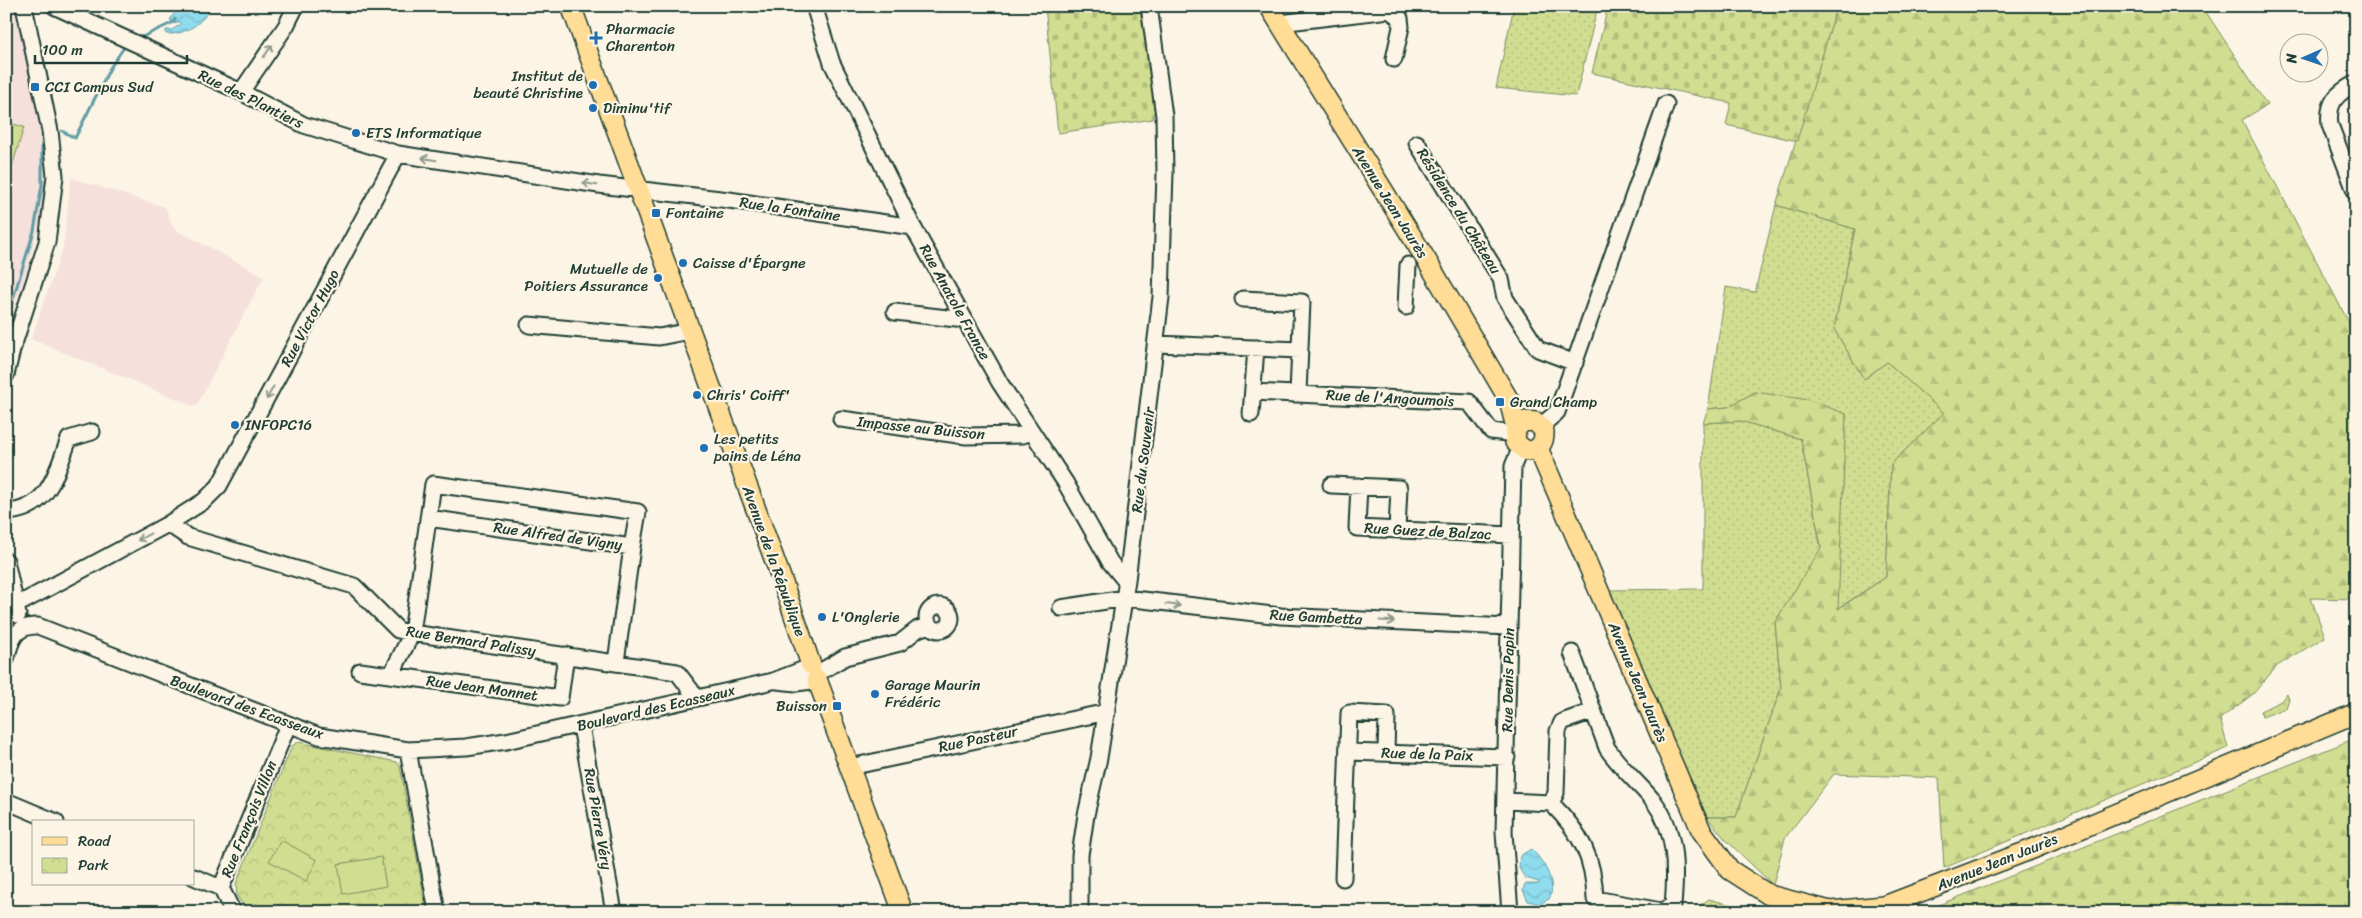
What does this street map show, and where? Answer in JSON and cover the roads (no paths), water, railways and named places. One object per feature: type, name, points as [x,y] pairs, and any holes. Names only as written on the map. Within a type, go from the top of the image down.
[{"type":"main road","name":"Avenue de la République","points":[[570,6],[690,331],[813,673],[850,766],[903,912]]},
{"type":"main road","name":"Avenue Jean Jaurès","points":[[1269,6],[1427,261],[1509,400],[1526,434],[1701,830],[1730,870],[1770,895],[1830,911],[1884,906],[2030,850],[2356,713]]},
{"type":"street","points":[[6,375],[12,350],[47,242],[55,176],[50,131],[24,6]]},
{"type":"street","name":"Rue des Plantiers","points":[[54,6],[241,92],[304,125],[398,154]]},
{"type":"street","points":[[241,92],[286,26],[296,6]]},
{"type":"street","name":"Rue Anatole France","points":[[814,6],[832,63],[913,227],[964,320],[1030,432],[1064,482],[1110,562],[1122,578],[1128,580]]},
{"type":"street","name":"Rue du Souvenir","points":[[1080,912],[1080,855],[1086,815],[1099,758],[1128,580],[1157,344],[1161,288],[1164,125],[1148,6]]},
{"type":"street","points":[[1280,23],[1389,10],[1400,18],[1401,27],[1394,59]]},
{"type":"street","points":[[2356,83],[2338,92],[2332,101],[2329,115],[2330,125],[2356,193]]},
{"type":"street","points":[[1526,434],[1557,412],[1666,104]]},
{"type":"street","name":"Résidence du Château","points":[[1417,142],[1501,278],[1505,298],[1538,349],[1575,363]]},
{"type":"street","points":[[398,154],[638,189]]},
{"type":"street","name":"Rue Victor Hugo","points":[[15,606],[168,524],[211,496],[223,480],[398,154]]},
{"type":"street","name":"Rue la Fontaine","points":[[638,189],[913,227]]},
{"type":"street","points":[[1406,306],[1408,265]]},
{"type":"street","points":[[1243,299],[1302,302],[1298,393]]},
{"type":"street","points":[[895,312],[964,320]]},
{"type":"street","points":[[529,325],[659,337],[690,331]]},
{"type":"street","points":[[1157,344],[1299,350]]},
{"type":"street","points":[[1251,414],[1256,348]]},
{"type":"street","name":"Rue de l'Angoumois","points":[[1253,392],[1469,402],[1491,431],[1526,434]]},
{"type":"street","name":"Impasse au Buisson","points":[[841,420],[966,436],[1023,435],[1030,432]]},
{"type":"street","points":[[6,512],[16,512],[40,500],[51,486],[69,439],[92,432]]},
{"type":"street","name":"Rue Denis Papin","points":[[1510,912],[1505,865],[1505,801],[1513,466],[1526,434]]},
{"type":"street","points":[[391,675],[412,634],[433,484],[638,512],[632,547]]},
{"type":"street","points":[[1331,484],[1399,488],[1397,530]]},
{"type":"street","name":"Rue Guez de Balzac","points":[[1359,486],[1357,528],[1511,535]]},
{"type":"street","name":"Rue Alfred de Vigny","points":[[428,518],[632,547],[616,662]]},
{"type":"street","name":"Rue Bernard Palissy","points":[[168,524],[188,538],[354,586],[398,630],[412,634],[677,672],[697,698]]},
{"type":"street","points":[[6,561],[15,606],[22,628],[12,640],[6,658]]},
{"type":"street","name":"Rue Gambetta","points":[[1061,608],[1125,598],[1281,616],[1508,627]]},
{"type":"street","name":"Boulevard des Ecasseaux","points":[[22,628],[38,626],[320,736],[408,750],[474,746],[581,726],[813,673],[845,657],[900,643],[918,629],[929,625]]},
{"type":"street","points":[[1505,801],[1552,803],[1572,824],[1586,848],[1594,880],[1595,899],[1661,911],[1673,906],[1675,863],[1673,844],[1655,804],[1616,762],[1607,748],[1572,653]]},
{"type":"street","name":"Rue Jean Monnet","points":[[360,671],[560,698],[566,655]]},
{"type":"street","points":[[1552,803],[1556,793],[1558,731],[1562,722],[1593,711]]},
{"type":"street","name":"Rue Pasteur","points":[[850,766],[1107,712]]},
{"type":"street","points":[[1343,878],[1350,713],[1387,714],[1386,752]]},
{"type":"street","name":"Rue François Villon","points":[[233,912],[221,888],[288,725]]},
{"type":"street","name":"Rue Pierre Véry","points":[[581,726],[614,912]]},
{"type":"street","points":[[408,750],[437,912]]},
{"type":"street","name":"Rue de la Paix","points":[[1348,752],[1507,756]]},
{"type":"street","points":[[6,801],[51,820]]},
{"type":"street","points":[[195,877],[221,888]]},
{"type":"water","points":[[179,6],[210,6],[210,8],[198,24],[180,33],[166,34],[166,30],[172,30],[181,24],[178,21],[176,24],[170,20]]},
{"type":"water","points":[[1531,849],[1548,872],[1552,886],[1549,899],[1539,904],[1528,901],[1523,890],[1525,884],[1539,884],[1539,882],[1525,878],[1519,868],[1520,856]]},
{"type":"waterway","points":[[142,37],[174,22],[175,19]]},
{"type":"waterway","points":[[62,131],[75,138],[110,68],[125,46]]},
{"type":"waterway","points":[[6,321],[34,231],[42,185],[42,142]]},
{"type":"place","name":"Pharmacie Charenton","points":[[596,38]]},
{"type":"place","name":"Institut de beauté Christine","points":[[593,85]]},
{"type":"place","name":"CCI Campus Sud","points":[[35,87]]},
{"type":"place","name":"Diminu'tif","points":[[593,108]]},
{"type":"place","name":"ETS Informatique","points":[[356,133]]},
{"type":"place","name":"Fontaine","points":[[656,213]]},
{"type":"place","name":"Caisse d'Épargne","points":[[683,263]]},
{"type":"place","name":"Mutuelle de Poitiers Assurance","points":[[658,278]]},
{"type":"place","name":"Chris' Coiff'","points":[[697,395]]},
{"type":"place","name":"Grand Champ","points":[[1500,402]]},
{"type":"place","name":"INFOPC16","points":[[235,425]]},
{"type":"place","name":"Les petits pains de Léna","points":[[704,448]]},
{"type":"place","name":"L'Onglerie","points":[[822,617]]},
{"type":"place","name":"Garage Maurin Frédéric","points":[[875,694]]},
{"type":"place","name":"Buisson","points":[[837,706]]}]
